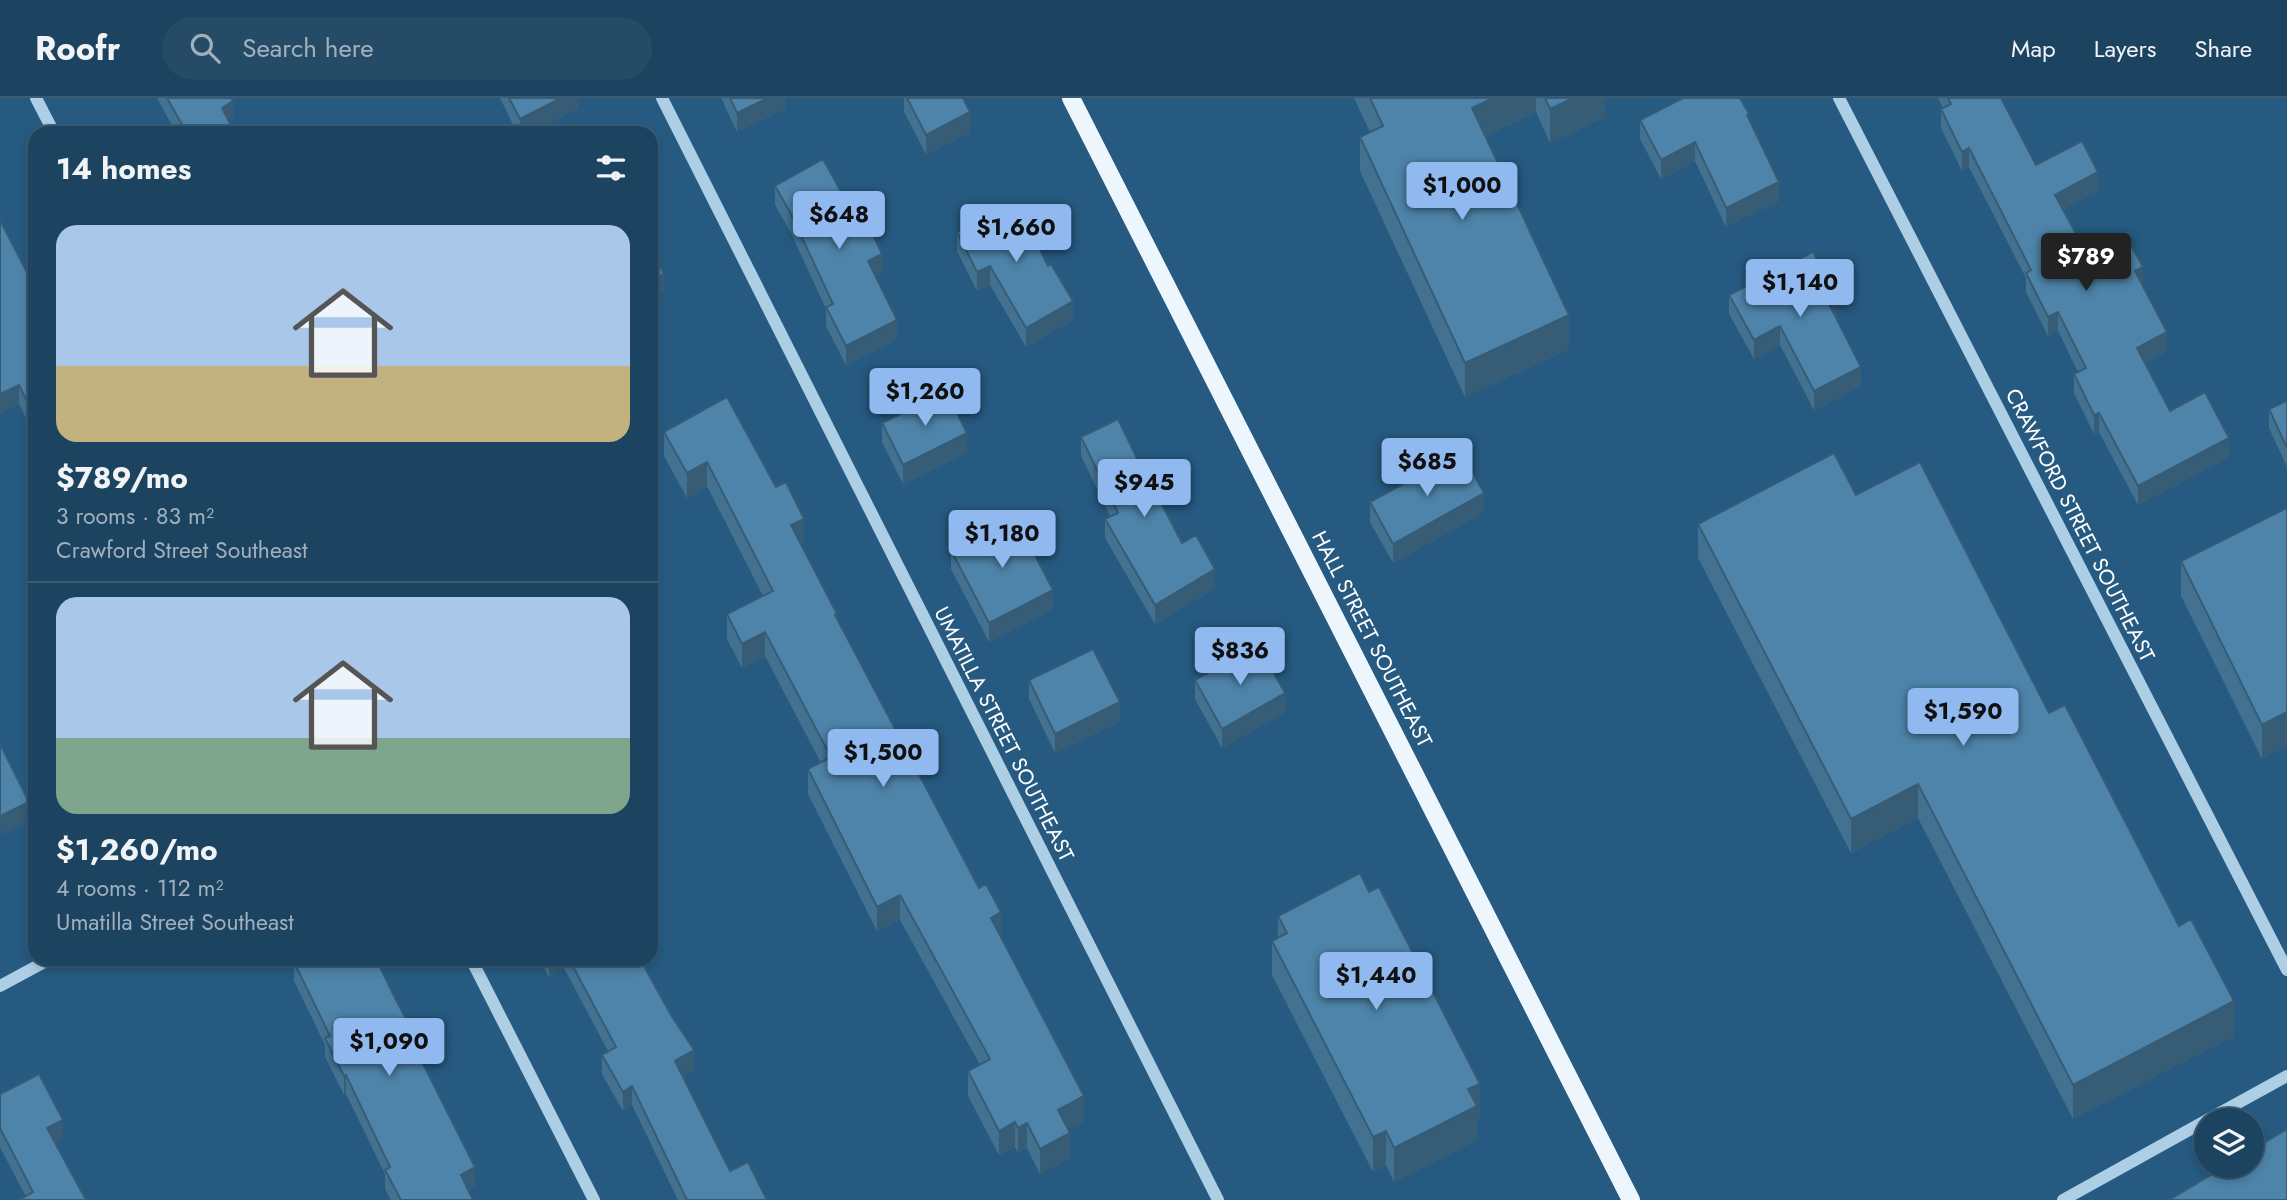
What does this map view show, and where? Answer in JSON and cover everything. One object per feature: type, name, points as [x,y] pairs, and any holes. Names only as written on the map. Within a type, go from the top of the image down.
[{"type":"main road","name":"HALL STREET SOUTHEAST","points":[[1071,98],[1631,1200]]},
{"type":"street","points":[[36,98],[50,126]]},
{"type":"street","name":"UMATILLA STREET SOUTHEAST","points":[[662,98],[1218,1200]]},
{"type":"street","name":"CRAWFORD STREET SOUTHEAST","points":[[1839,98],[2287,970]]},
{"type":"street","points":[[0,986],[37,966]]},
{"type":"street","points":[[475,966],[594,1200]]},
{"type":"street","points":[[2229,1108],[2287,1076]]},
{"type":"street","points":[[2063,1200],[2194,1127]]},
{"type":"building","points":[[167,98],[231,98],[233,101],[222,108],[231,126],[183,126]]},
{"type":"building","points":[[509,98],[561,98],[520,119]]},
{"type":"building","points":[[730,98],[768,98],[737,113]]},
{"type":"building","points":[[907,98],[963,98],[970,112],[926,135]]},
{"type":"building","points":[[1370,98],[1493,98],[1472,108],[1569,315],[1465,363],[1360,137],[1383,126]]},
{"type":"building","points":[[1545,98],[1573,98],[1550,109]]},
{"type":"building","points":[[1683,98],[1740,98],[1779,182],[1726,208],[1695,142],[1661,160],[1640,120]]},
{"type":"building","points":[[1948,98],[2001,98],[2036,165],[2082,141],[2098,172],[2055,195],[2088,256],[2126,236],[2143,267],[2135,271],[2167,332],[2137,348],[2170,411],[2205,392],[2229,438],[2138,486],[2099,413],[2094,415],[2074,374],[2086,368],[2058,312],[2048,317],[2026,273],[2031,270],[1969,148],[1962,152],[1941,109],[1951,104]]},
{"type":"building","points":[[823,159],[855,217],[863,213],[882,254],[868,261],[897,320],[846,346],[826,307],[833,304],[775,186]]},
{"type":"building","points":[[1017,203],[1048,266],[1051,264],[1073,301],[1026,328],[990,266],[977,272],[957,232]]},
{"type":"building","points":[[0,220],[28,274],[28,403],[19,385],[0,394]]},
{"type":"building","points":[[1813,252],[1837,297],[1828,302],[1861,367],[1814,391],[1780,326],[1754,340],[1729,295]]},
{"type":"building","points":[[658,262],[664,274],[658,277]]},
{"type":"building","points":[[946,391],[967,433],[903,465],[882,423]]},
{"type":"building","points":[[727,397],[776,487],[786,482],[804,519],[791,525],[837,614],[835,615],[979,888],[986,884],[1001,912],[991,918],[1084,1096],[1058,1110],[1070,1133],[1040,1149],[1027,1123],[1018,1128],[1015,1122],[999,1131],[968,1071],[990,1059],[900,895],[877,907],[808,769],[831,757],[765,632],[742,644],[727,614],[773,591],[707,462],[687,473],[664,432]]},
{"type":"building","points":[[2287,401],[2287,448],[2269,409]]},
{"type":"building","points":[[1118,419],[1154,494],[1156,493],[1182,543],[1196,535],[1215,569],[1155,605],[1105,519],[1118,513],[1081,437]]},
{"type":"building","points":[[1461,452],[1484,493],[1393,544],[1370,502]]},
{"type":"building","points":[[1834,453],[1856,495],[1920,462],[2049,713],[2065,705],[2179,926],[2191,919],[2234,1001],[2073,1085],[1918,784],[1851,819],[1698,524]]},
{"type":"building","points":[[2287,508],[2287,712],[2262,725],[2181,561]]},
{"type":"building","points":[[1015,517],[1053,590],[989,623],[951,550]]},
{"type":"building","points":[[1258,645],[1285,693],[1222,729],[1195,680]]},
{"type":"building","points":[[1093,649],[1120,702],[1055,734],[1029,680]]},
{"type":"building","points":[[0,744],[28,802],[0,816]]},
{"type":"building","points":[[1360,873],[1369,892],[1379,887],[1480,1084],[1468,1089],[1477,1106],[1394,1148],[1386,1131],[1373,1137],[1272,941],[1287,933],[1278,916]]},
{"type":"building","points":[[296,966],[379,966],[417,1039],[412,1042],[475,1167],[461,1175],[473,1200],[401,1200],[385,1170],[390,1167],[346,1075],[344,1076],[325,1038],[330,1036]]},
{"type":"building","points":[[573,966],[644,966],[694,1050],[675,1061],[730,1171],[748,1162],[767,1200],[687,1200],[632,1086],[623,1092],[602,1055],[616,1047]]},
{"type":"building","points":[[39,1074],[63,1120],[47,1128],[86,1200],[19,1200],[33,1192],[0,1128],[0,1094]]},
{"type":"building","points":[[2287,1129],[2287,1200],[2169,1200],[2206,1178],[2264,1178],[2264,1143]]}]
